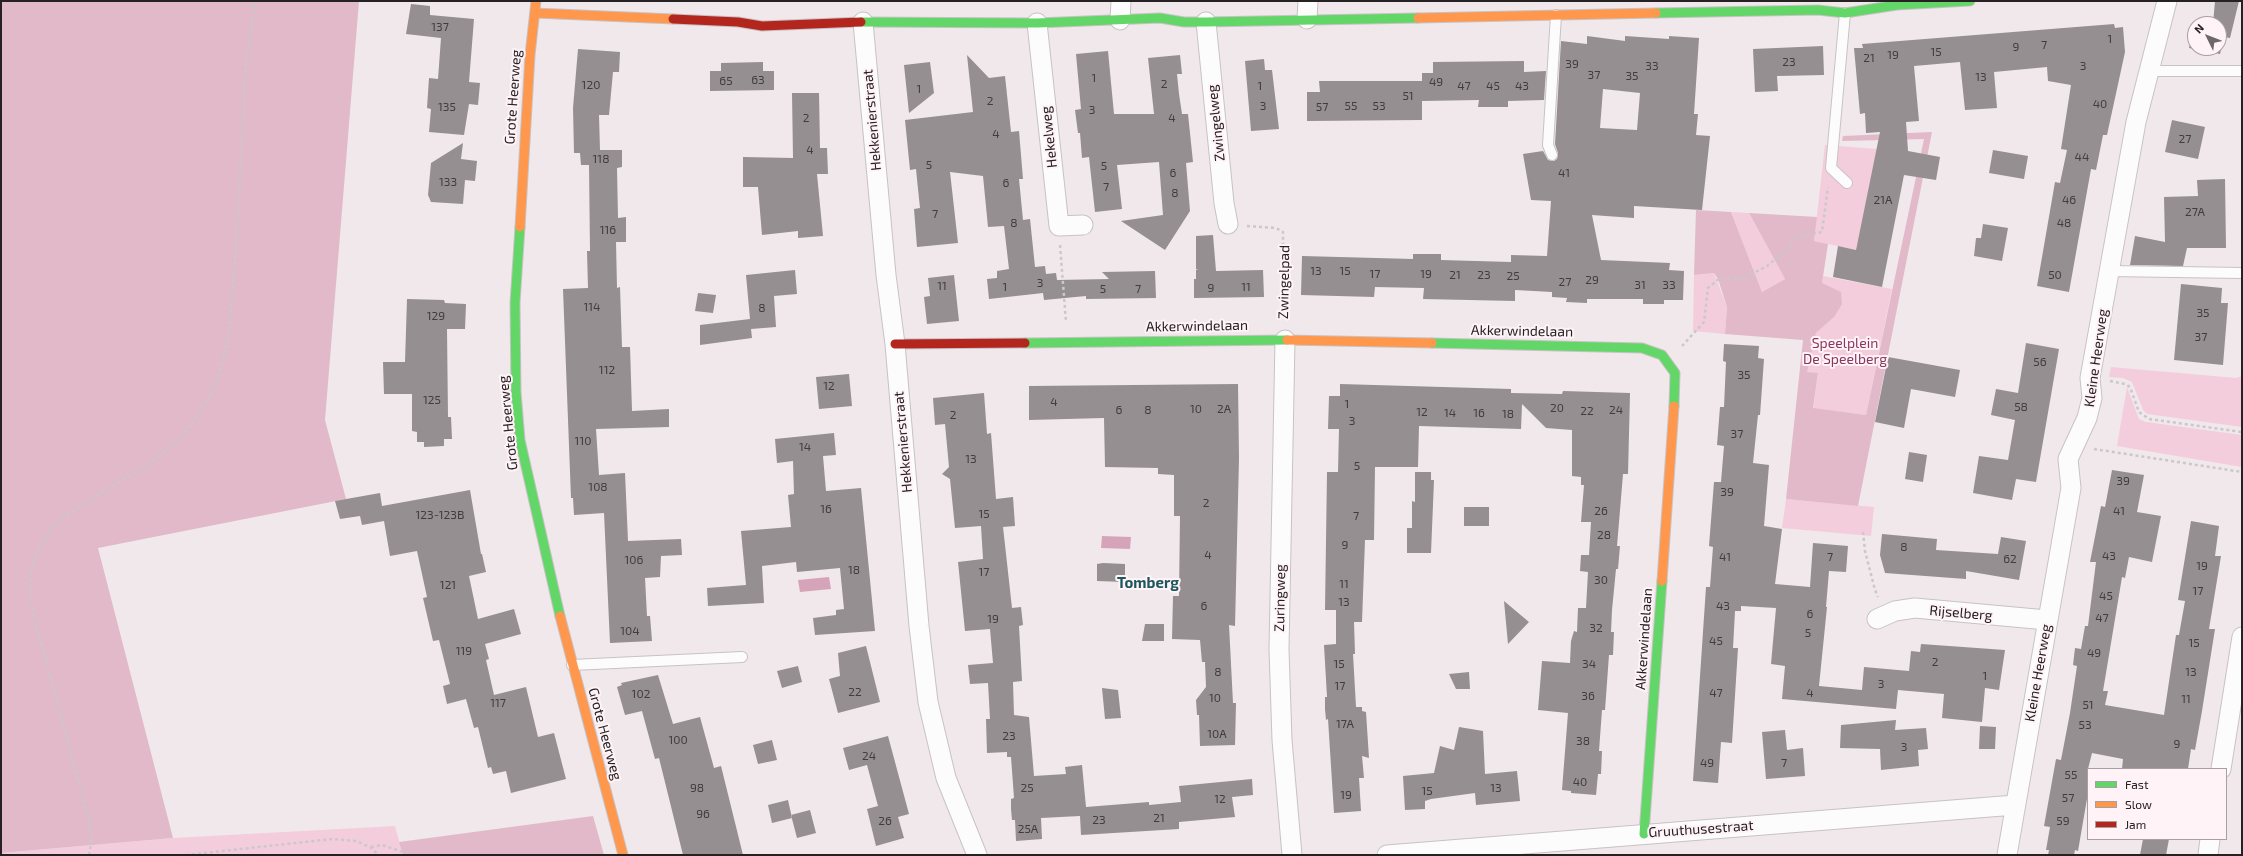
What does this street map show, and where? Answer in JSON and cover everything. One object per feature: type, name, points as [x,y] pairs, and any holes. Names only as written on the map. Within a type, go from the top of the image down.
[{"type":"street","name":"Grote Heerweg","points":[[536,1],[530,54],[515,303],[516,392],[520,440],[526,473],[572,666],[623,855]]},
{"type":"street","points":[[1120,20],[1121,1]]},
{"type":"street","points":[[535,13],[738,22],[762,26],[863,22],[1037,23],[1160,18],[1184,22],[1206,22],[1308,10],[1556,15],[1818,10],[1845,13],[1897,5],[1970,1]]},
{"type":"street","name":"Kleine Heerweg","points":[[2007,855],[2047,620],[2072,488],[2068,459],[2076,446],[2087,418],[2092,398],[2090,378],[2136,122],[2167,1]]},
{"type":"street","name":"Hekkenierstraat","points":[[863,22],[885,267],[895,344],[919,626],[928,702],[946,778],[977,855]]},
{"type":"street","name":"Zwingelweg","points":[[1206,22],[1224,203],[1228,224]]},
{"type":"street","name":"Hekelweg","points":[[1037,23],[1059,226]]},
{"type":"street","points":[[1059,226],[1083,225]]},
{"type":"street","name":"Akkerwindelaan","points":[[895,344],[1285,340],[1642,348],[1656,351],[1668,360],[1675,373],[1675,387],[1644,834]]},
{"type":"street","name":"Zuringweg","points":[[1285,340],[1279,649],[1282,740],[1292,855]]},
{"type":"street","name":"Rijselberg","points":[[1882,616],[1914,608],[2047,620]]},
{"type":"street","points":[[2221,768],[2242,637]]},
{"type":"street","name":"Gruuthusestraat","points":[[1387,855],[2015,805]]},
{"type":"street","points":[[2208,855],[2210,840]]},
{"type":"lane","points":[[1845,13],[1831,168],[1847,183]]},
{"type":"lane","points":[[1552,155],[1548,145],[1556,15]]},
{"type":"lane","points":[[2149,71],[2242,70]]},
{"type":"lane","points":[[2109,271],[2242,273]]},
{"type":"lane","points":[[572,666],[742,657]]},
{"type":"path","points":[[89,855],[92,839],[88,820],[34,620],[30,595],[31,570],[40,546],[52,528],[64,516],[151,462],[175,443],[197,417],[212,392],[223,361],[229,333],[236,248],[246,62],[255,1]]},
{"type":"path","points":[[1696,331],[1706,317],[1708,288],[1720,278],[1742,279],[1767,266],[1788,249],[1793,238],[1822,232],[1831,168]]},
{"type":"path","name":"Zwingelpad","points":[[1228,224],[1276,228],[1283,232],[1283,326],[1285,340]]},
{"type":"path","points":[[1059,226],[1067,342]]},
{"type":"path","points":[[2090,378],[2126,384],[2130,387],[2139,412],[2149,419],[2242,432]]},
{"type":"path","points":[[2076,446],[2242,472]]},
{"type":"path","points":[[1863,532],[1874,590],[1882,616]]},
{"type":"path","points":[[186,855],[332,839],[356,841],[370,847],[379,855]]},
{"type":"path","points":[[370,847],[382,845],[412,855]]},
{"type":"green space","points":[[1825,145],[1877,149],[1856,250],[1814,241]]},
{"type":"green space","points":[[1731,212],[1749,213],[1785,279],[1762,292]]},
{"type":"green space","points":[[1714,273],[1727,307],[1725,334],[1693,331],[1694,275]]},
{"type":"green space","name":"Speelplein De Speelberg","points":[[1823,276],[1892,289],[1866,415],[1813,409],[1818,374],[1806,372],[1816,333],[1834,317],[1822,283]]},
{"type":"green space","points":[[2111,367],[2236,378],[2242,376],[2242,427],[2147,414],[2143,410],[2132,382],[2123,378],[2109,377]]},
{"type":"green space","points":[[2127,387],[2139,419],[2146,422],[2242,435],[2242,467],[2117,446]]},
{"type":"green space","points":[[1786,499],[1874,507],[1871,536],[1782,528]]},
{"type":"green space","points":[[395,826],[403,855],[1,855],[1,853],[173,838]]},
{"type":"shaded area","points":[[1,1],[359,1],[325,420],[346,499],[98,548],[173,838],[1,853]]},
{"type":"shaded area","points":[[1932,132],[1858,506],[1786,499],[1803,340],[1725,334],[1727,307],[1718,279],[1714,273],[1694,275],[1696,210],[1731,212],[1762,292],[1785,279],[1749,213],[1817,217],[1814,241],[1828,244],[1822,283],[1841,292],[1842,304],[1834,317],[1816,333],[1807,372],[1818,373],[1813,408],[1866,415],[1924,139],[1842,141],[1843,136]]},
{"type":"shaded area","points":[[1102,536],[1131,537],[1130,549],[1101,548]]},
{"type":"shaded area","points":[[829,577],[831,589],[800,592],[798,580]]},
{"type":"shaded area","points":[[593,816],[604,855],[403,855],[399,842]]},
{"type":"building","points":[[2215,1],[2239,1],[2230,38],[2227,38],[2227,16],[2214,16]]},
{"type":"building","points":[[411,4],[430,6],[430,15],[474,19],[469,82],[480,83],[478,105],[469,104],[464,135],[429,132],[431,109],[427,108],[429,78],[438,79],[441,38],[406,34]]},
{"type":"building","points":[[2114,24],[2115,28],[2123,27],[2125,52],[2107,135],[2103,135],[2096,170],[2091,169],[2069,292],[2037,286],[2055,182],[2060,183],[2067,150],[2061,149],[2071,85],[2048,81],[2047,67],[1994,72],[1997,108],[1965,110],[1960,62],[1914,66],[1919,121],[1906,122],[1908,151],[1940,157],[1936,180],[1904,175],[1882,287],[1833,277],[1838,246],[1856,250],[1880,132],[1866,133],[1865,113],[1860,114],[1854,48],[1863,48],[1862,44]]},
{"type":"building","points":[[1587,36],[1625,41],[1625,36],[1669,39],[1669,36],[1699,38],[1694,114],[1698,114],[1696,135],[1710,136],[1702,210],[1634,206],[1634,218],[1592,215],[1601,260],[1670,263],[1669,270],[1684,271],[1683,300],[1664,300],[1664,304],[1643,304],[1643,299],[1587,299],[1587,303],[1566,302],[1567,298],[1552,297],[1552,292],[1515,290],[1515,301],[1423,299],[1424,288],[1375,287],[1374,297],[1301,295],[1302,256],[1413,259],[1413,254],[1441,254],[1441,260],[1511,262],[1511,255],[1547,256],[1551,201],[1531,200],[1523,154],[1543,151],[1548,160],[1554,161],[1557,159],[1558,153],[1555,144],[1561,41],[1587,44]],"holes":[[[1603,89],[1640,93],[1637,130],[1600,128]]]},
{"type":"building","points":[[1823,46],[1824,75],[1777,76],[1778,91],[1755,92],[1753,49]]},
{"type":"building","points":[[578,49],[620,52],[619,72],[613,72],[609,115],[599,115],[600,150],[622,150],[622,167],[617,168],[618,218],[626,217],[626,242],[616,242],[617,288],[620,287],[622,347],[630,347],[632,411],[669,409],[669,427],[596,429],[599,475],[625,473],[628,541],[681,539],[682,555],[661,556],[660,577],[645,578],[647,616],[650,616],[652,641],[610,643],[604,513],[574,515],[573,498],[571,498],[563,289],[588,288],[587,251],[590,251],[589,165],[581,165],[580,153],[574,153],[573,108]]},
{"type":"building","points":[[1108,51],[1114,114],[1154,114],[1148,58],[1180,55],[1182,74],[1177,74],[1179,94],[1182,114],[1188,114],[1193,162],[1186,163],[1190,211],[1165,250],[1121,221],[1163,215],[1159,162],[1117,165],[1122,209],[1095,212],[1089,157],[1082,158],[1080,133],[1078,133],[1075,110],[1081,109],[1076,54]]},
{"type":"building","points":[[967,55],[989,78],[1005,76],[1011,132],[1019,131],[1023,179],[1019,179],[1023,220],[1030,219],[1035,267],[1045,266],[1046,274],[1056,273],[1057,280],[1109,279],[1102,272],[1155,271],[1156,298],[1086,299],[1086,296],[1044,300],[1043,293],[989,299],[987,279],[997,278],[997,271],[1009,269],[1004,226],[988,227],[983,176],[950,172],[958,243],[917,247],[914,209],[920,208],[916,169],[910,170],[905,120],[973,112]]},
{"type":"building","points":[[1264,59],[1265,70],[1272,70],[1279,129],[1251,131],[1245,61]]},
{"type":"building","points":[[1524,61],[1524,72],[1546,71],[1544,100],[1508,101],[1508,107],[1478,107],[1479,100],[1422,101],[1422,120],[1307,121],[1307,92],[1320,92],[1319,81],[1422,81],[1422,73],[1433,73],[1433,62]]},
{"type":"building","points":[[763,62],[763,71],[774,71],[774,90],[710,91],[710,71],[721,71],[721,63]]},
{"type":"building","points":[[930,62],[934,93],[909,113],[904,65]]},
{"type":"building","points":[[792,93],[819,93],[820,148],[827,148],[828,174],[817,174],[823,236],[798,238],[798,231],[762,235],[758,187],[743,187],[743,157],[793,158]]},
{"type":"building","points":[[2172,120],[2205,127],[2198,159],[2165,152]]},
{"type":"building","points":[[463,143],[461,159],[477,161],[475,181],[465,180],[463,204],[431,202],[428,195],[431,163]]},
{"type":"building","points":[[1993,150],[2028,156],[2024,179],[1989,173]]},
{"type":"building","points":[[2225,179],[2226,248],[2187,248],[2183,266],[2130,265],[2135,236],[2165,242],[2164,197],[2198,196],[2197,180]]},
{"type":"building","points":[[1983,224],[2008,228],[2002,261],[1974,256],[1976,238],[1981,238]]},
{"type":"building","points":[[1213,235],[1216,271],[1263,270],[1264,297],[1194,298],[1194,279],[1196,279],[1196,270],[1198,270],[1196,269],[1196,236]]},
{"type":"building","points":[[795,270],[797,294],[774,296],[776,327],[751,329],[752,338],[700,345],[700,325],[750,319],[746,275]]},
{"type":"building","points":[[954,275],[959,321],[927,324],[924,297],[930,296],[928,278]]},
{"type":"building","points":[[2181,284],[2222,288],[2221,303],[2228,303],[2223,365],[2174,360]]},
{"type":"building","points":[[698,293],[716,295],[713,313],[695,311]]},
{"type":"building","points":[[407,299],[444,300],[445,303],[466,304],[465,329],[447,329],[448,417],[451,417],[452,439],[444,439],[444,446],[424,447],[424,442],[417,442],[417,432],[412,431],[412,394],[384,394],[383,362],[405,362]]},
{"type":"building","points":[[2026,343],[2059,349],[2036,482],[2016,479],[2012,500],[1973,493],[1979,456],[2008,460],[2015,420],[1991,415],[1996,389],[2018,393]]},
{"type":"building","points":[[1724,344],[1759,346],[1758,358],[1764,359],[1760,415],[1758,415],[1753,463],[1769,465],[1764,526],[1782,529],[1775,584],[1810,587],[1813,543],[1848,546],[1846,572],[1829,571],[1819,686],[1862,690],[1864,667],[1909,671],[1911,651],[1920,652],[1921,644],[2005,650],[1999,690],[1985,688],[1982,722],[1942,718],[1944,694],[1898,690],[1896,709],[1782,699],[1785,666],[1771,664],[1776,608],[1741,606],[1741,611],[1735,611],[1733,648],[1738,648],[1732,743],[1721,742],[1718,783],[1693,781],[1706,587],[1710,587],[1713,547],[1709,546],[1714,482],[1721,482],[1724,446],[1717,445],[1720,407],[1724,407],[1726,362],[1723,361]]},
{"type":"building","points":[[1888,357],[1960,370],[1955,397],[1911,389],[1904,428],[1875,422]]},
{"type":"building","points":[[849,374],[852,406],[819,409],[816,377]]},
{"type":"building","points":[[1238,384],[1239,458],[1235,626],[1229,625],[1233,703],[1236,703],[1235,745],[1200,746],[1199,715],[1197,715],[1196,700],[1206,687],[1205,662],[1202,662],[1200,640],[1172,639],[1173,596],[1179,596],[1180,516],[1174,516],[1174,475],[1158,474],[1158,468],[1105,467],[1104,418],[1029,420],[1029,386]]},
{"type":"building","points":[[1340,384],[1511,389],[1511,393],[1562,394],[1563,391],[1630,393],[1628,474],[1623,474],[1617,546],[1620,546],[1612,610],[1611,632],[1614,632],[1613,655],[1609,655],[1605,710],[1602,710],[1599,751],[1602,751],[1601,774],[1598,774],[1596,795],[1571,793],[1571,791],[1562,790],[1568,713],[1538,710],[1542,661],[1570,663],[1571,641],[1574,631],[1577,632],[1578,608],[1586,608],[1588,572],[1580,571],[1581,555],[1589,555],[1591,522],[1581,522],[1584,485],[1581,485],[1581,477],[1572,476],[1572,430],[1546,428],[1522,404],[1521,429],[1419,426],[1418,467],[1375,467],[1374,540],[1365,540],[1362,622],[1354,622],[1355,654],[1353,654],[1356,707],[1362,707],[1362,711],[1366,712],[1369,758],[1362,756],[1364,778],[1359,778],[1361,811],[1334,813],[1328,719],[1326,720],[1325,709],[1325,697],[1327,697],[1324,645],[1336,644],[1336,610],[1325,610],[1327,472],[1338,472],[1339,429],[1328,429],[1329,396],[1340,396]]},
{"type":"building","points":[[984,393],[987,434],[991,433],[996,499],[1013,497],[1015,526],[1003,527],[1012,608],[1021,607],[1023,625],[1019,626],[1022,681],[1013,682],[1014,715],[1029,717],[1034,776],[1066,774],[1065,767],[1082,765],[1086,807],[1149,802],[1149,805],[1181,802],[1179,786],[1252,779],[1253,795],[1232,797],[1235,817],[1179,822],[1179,829],[1081,835],[1080,816],[1041,818],[1042,839],[1016,841],[1015,820],[1012,820],[1011,809],[1011,799],[1014,798],[1011,757],[1007,757],[1007,752],[987,753],[986,719],[990,719],[988,683],[970,684],[968,665],[993,663],[990,629],[965,631],[958,562],[983,559],[981,526],[955,528],[950,479],[942,474],[949,467],[945,424],[935,425],[933,398]]},
{"type":"building","points":[[834,433],[836,455],[823,456],[826,491],[861,488],[875,631],[815,635],[813,618],[836,615],[836,610],[844,609],[840,568],[797,572],[796,562],[762,566],[764,603],[708,606],[707,588],[746,585],[741,531],[791,527],[788,495],[794,494],[793,461],[777,463],[775,439]]},
{"type":"building","points":[[1909,452],[1927,455],[1923,482],[1905,479]]},
{"type":"building","points":[[2112,470],[2144,475],[2137,512],[2161,516],[2152,562],[2129,557],[2125,578],[2122,577],[2103,691],[2108,691],[2105,705],[2164,715],[2176,635],[2179,635],[2185,601],[2178,600],[2191,521],[2219,526],[2215,556],[2221,556],[2209,629],[2215,629],[2202,711],[2195,750],[2191,749],[2188,768],[2122,768],[2123,759],[2092,753],[2087,768],[2087,799],[2078,851],[2075,850],[2074,855],[2048,855],[2049,850],[2046,850],[2050,827],[2044,826],[2056,759],[2061,760],[2070,713],[2077,666],[2073,665],[2075,648],[2081,649],[2085,626],[2088,626],[2096,562],[2090,562],[2101,506],[2105,507]]},
{"type":"building","points":[[1415,472],[1431,472],[1431,480],[1434,480],[1431,553],[1407,553],[1407,528],[1412,528],[1412,501],[1415,502]]},
{"type":"building","points":[[470,490],[481,554],[486,572],[469,576],[478,619],[514,609],[521,634],[485,644],[489,659],[486,660],[494,695],[526,687],[538,737],[554,733],[566,779],[511,793],[506,771],[493,774],[491,767],[488,768],[478,727],[474,728],[466,699],[447,704],[443,686],[450,684],[439,640],[433,641],[423,598],[427,597],[417,551],[390,556],[384,521],[362,525],[360,516],[340,519],[335,501],[380,493],[382,506]]},
{"type":"building","points":[[1464,507],[1489,507],[1489,526],[1464,526]]},
{"type":"building","points":[[1882,534],[1937,539],[1936,550],[1998,554],[2001,537],[2026,541],[2019,580],[1966,571],[1966,579],[1885,573],[1880,555]]},
{"type":"building","points":[[1097,564],[1125,564],[1125,582],[1097,581]]},
{"type":"building","points":[[1504,601],[1529,622],[1508,644]]},
{"type":"building","points":[[1145,624],[1164,624],[1164,641],[1142,641]]},
{"type":"building","points":[[866,646],[880,702],[838,713],[829,679],[840,676],[838,653]]},
{"type":"building","points":[[798,666],[802,682],[782,688],[777,671]]},
{"type":"building","points":[[1469,672],[1470,689],[1456,689],[1449,674]]},
{"type":"building","points":[[658,675],[673,724],[700,717],[714,768],[721,766],[743,855],[683,855],[659,758],[655,759],[642,711],[625,715],[617,687],[622,685],[621,683]]},
{"type":"building","points":[[1102,688],[1118,690],[1121,718],[1105,719]]},
{"type":"building","points":[[1896,720],[1895,730],[1926,728],[1928,749],[1918,750],[1919,766],[1881,770],[1880,749],[1840,748],[1841,725]]},
{"type":"building","points":[[1980,726],[1996,727],[1995,749],[1979,749]]},
{"type":"building","points":[[1459,727],[1483,731],[1485,774],[1517,771],[1520,801],[1476,805],[1475,793],[1431,799],[1425,801],[1425,809],[1405,810],[1403,776],[1434,773],[1440,746],[1454,750]]},
{"type":"building","points":[[1785,730],[1787,750],[1803,748],[1805,776],[1766,779],[1762,732]]},
{"type":"building","points":[[888,736],[909,814],[898,817],[904,838],[876,846],[867,809],[878,806],[867,765],[849,770],[843,748]]},
{"type":"building","points":[[772,740],[777,760],[758,764],[753,745]]},
{"type":"building","points":[[788,800],[792,818],[772,823],[768,805]]},
{"type":"building","points":[[810,810],[816,833],[797,838],[791,815]]},
{"type":"building","points":[[2143,840],[2169,840],[2166,855],[2140,855]]},
{"type":"traffic: fast","points":[[1656,13],[1818,10],[1845,13],[1897,5],[1970,1]]},
{"type":"traffic: fast","points":[[861,22],[1037,23],[1160,18],[1184,22],[1206,22],[1418,18]]},
{"type":"traffic: fast","points":[[520,227],[515,303],[516,392],[520,440],[560,616]]},
{"type":"traffic: fast","points":[[1025,343],[1287,340]]},
{"type":"traffic: fast","points":[[1432,343],[1642,348],[1662,355],[1675,373],[1674,406]]},
{"type":"traffic: fast","points":[[1644,834],[1662,581]]},
{"type":"traffic: slow","points":[[520,227],[530,55],[536,1]]},
{"type":"traffic: slow","points":[[535,13],[673,19]]},
{"type":"traffic: slow","points":[[1418,18],[1656,13]]},
{"type":"traffic: slow","points":[[1287,340],[1432,343]]},
{"type":"traffic: slow","points":[[1662,581],[1674,406]]},
{"type":"traffic: slow","points":[[560,616],[623,855]]},
{"type":"traffic: jam","points":[[673,19],[738,22],[762,26],[861,22]]},
{"type":"traffic: jam","points":[[895,344],[1025,343]]},
{"type":"district","name":"Tomberg","points":[[1148,583]]}]
